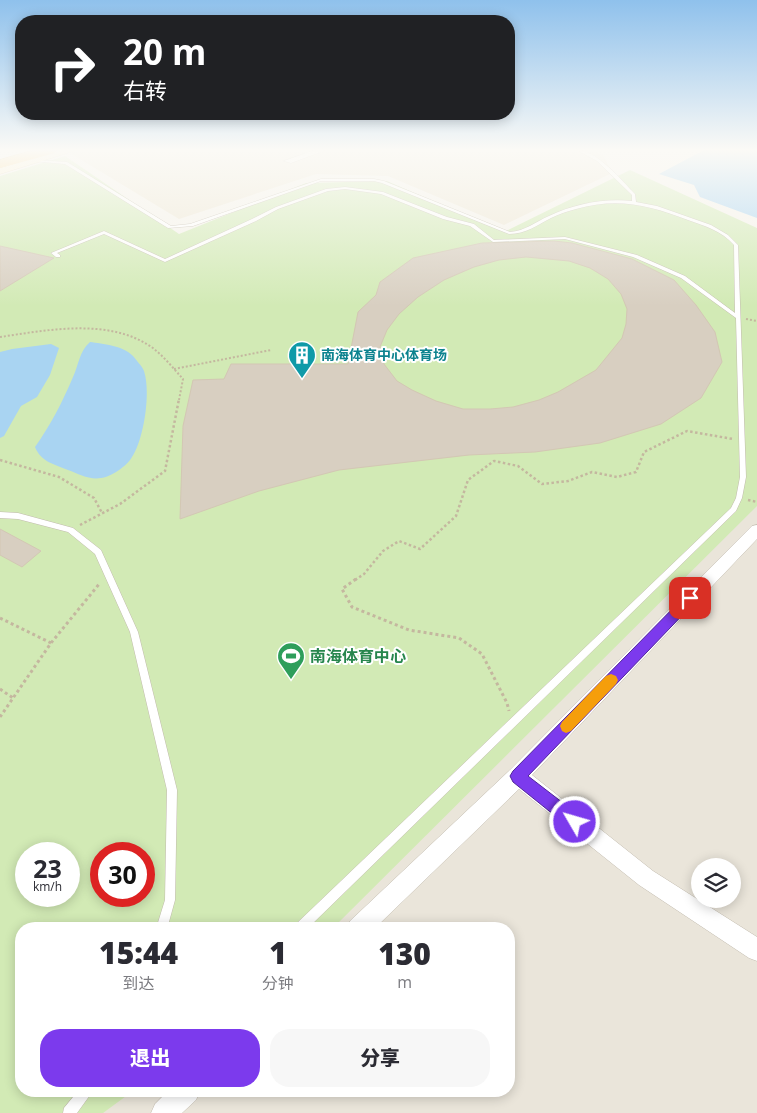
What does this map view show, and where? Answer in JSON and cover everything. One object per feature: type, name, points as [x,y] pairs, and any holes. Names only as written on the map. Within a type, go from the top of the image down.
[{"type":"street","points":[[365,922],[518,776],[757,530]]},
{"type":"street","points":[[518,776],[646,878],[757,950]]},
{"type":"street","points":[[164,1113],[181,1097]]},
{"type":"lane","points":[[129,202],[170,227],[191,225],[258,202]]},
{"type":"lane","points":[[58,256],[53,253],[104,232],[165,261],[293,202]]},
{"type":"lane","points":[[405,202],[446,218],[472,225],[484,232],[492,241],[565,238],[635,256],[683,277],[739,318]]},
{"type":"lane","points":[[432,202],[509,233],[519,234],[558,214],[605,202]]},
{"type":"lane","points":[[306,922],[734,509],[739,498],[743,477],[736,245],[730,236],[658,206],[639,202]]},
{"type":"lane","points":[[0,516],[18,516],[70,530],[98,552],[134,632],[172,790],[170,900],[164,922]]},
{"type":"lane","points":[[68,1113],[81,1097]]},
{"type":"path","points":[[0,337],[35,331],[88,329],[120,333],[150,346],[183,379],[165,471],[120,504],[70,530]]},
{"type":"path","points":[[174,370],[271,350]]},
{"type":"path","points":[[512,723],[507,702],[482,654],[459,638],[409,630],[352,607],[342,590],[364,574],[383,551],[399,541],[420,549],[456,516],[468,480],[494,461],[518,466],[542,484],[568,481],[592,472],[617,477],[636,472],[644,452],[687,432],[742,441]]},
{"type":"path","points":[[0,460],[60,477],[94,498],[102,513]]},
{"type":"path","points":[[0,717],[51,643],[108,574]]},
{"type":"path","points":[[0,618],[51,643]]},
{"type":"path","points":[[0,689],[13,698]]},
{"type":"shaded area","points":[[151,202],[231,202],[179,219]]},
{"type":"shaded area","points":[[449,202],[552,202],[504,225]]},
{"type":"shaded area","points":[[757,505],[757,1113],[97,1113],[114,1097],[515,1097],[515,922],[305,922]]},
{"type":"green space","name":"南海体育中心","points":[[0,202],[132,202],[179,234],[259,202],[435,202],[504,232],[565,202],[700,202],[757,228],[757,506],[339,922],[15,922],[15,1097],[125,1097],[103,1113],[0,1113]]},
{"type":"water","points":[[713,202],[757,202],[757,218]]},
{"type":"water","points":[[90,342],[118,347],[129,352],[144,371],[147,391],[143,427],[132,457],[114,473],[97,478],[84,476],[49,462],[41,456],[35,447],[56,413],[81,354]]},
{"type":"water","points":[[51,344],[59,348],[50,375],[37,397],[21,406],[4,436],[0,438],[0,352]]},
{"type":"building","name":"南海体育中心体育场","points":[[554,241],[572,243],[632,259],[674,280],[696,305],[715,332],[722,362],[701,398],[661,424],[600,443],[535,452],[469,455],[339,470],[259,491],[180,519],[183,426],[193,380],[224,379],[231,364],[348,364],[358,312],[376,295],[380,282],[413,258],[482,243]],"holes":[[[526,257],[569,261],[590,268],[608,279],[621,294],[627,309],[626,324],[622,338],[596,370],[558,392],[539,400],[513,407],[463,409],[436,401],[412,390],[397,381],[384,364],[380,347],[387,330],[399,314],[418,297],[444,280],[474,267],[499,260]]]},
{"type":"building","points":[[0,246],[54,258],[0,291]]},
{"type":"building","points":[[0,529],[41,551],[22,567],[0,555]]},
{"type":"slow traffic","points":[[566,726],[611,680]]},
{"type":"place","name":"南海体育中心体育场","points":[[302,379]]},
{"type":"place","name":"南海体育中心","points":[[291,680]]},
{"type":"route","points":[[575,822],[518,776],[690,598]]}]
